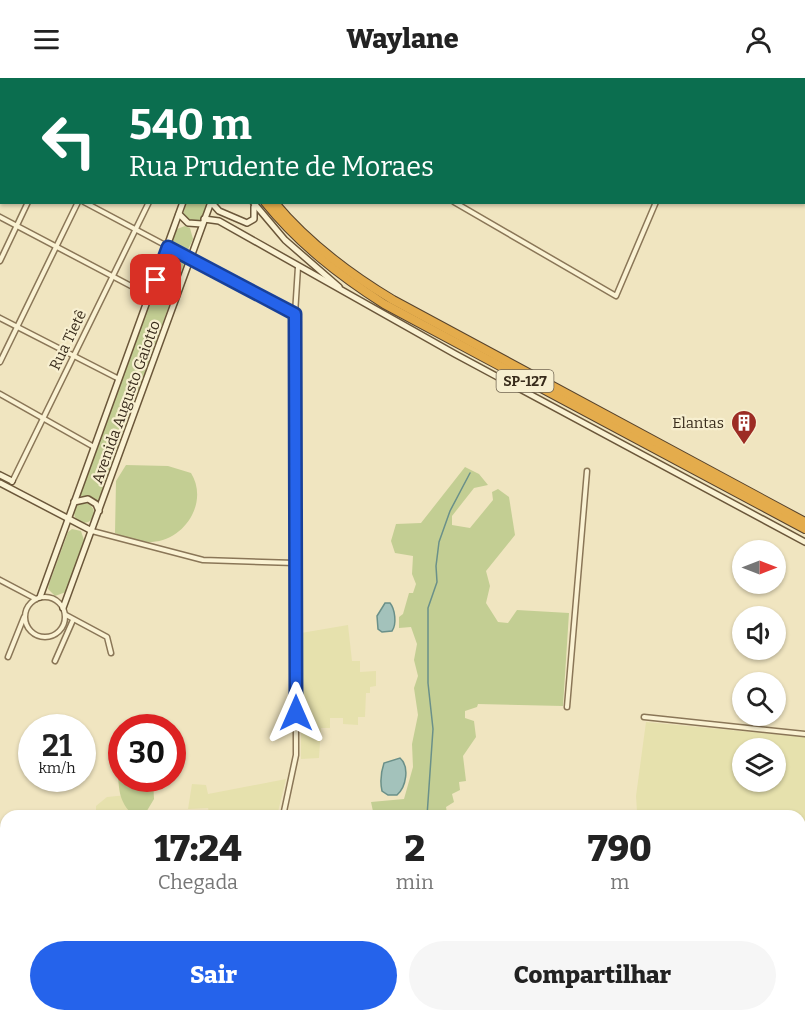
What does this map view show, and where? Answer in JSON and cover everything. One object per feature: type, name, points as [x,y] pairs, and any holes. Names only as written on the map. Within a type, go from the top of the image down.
[{"type":"highway","name":"SP-127","points":[[267,204],[314,253],[338,274],[384,304],[805,529]]},
{"type":"highway","name":"SP-127","points":[[276,204],[293,225],[358,279],[805,522]]},
{"type":"street","points":[[0,261],[27,204]]},
{"type":"street","points":[[0,362],[77,204]]},
{"type":"street","points":[[88,204],[295,314]]},
{"type":"street","name":"Rua Tietê","points":[[9,488],[148,204]]},
{"type":"street","name":"Avenida Augusto Gaiotto","points":[[38,598],[65,518],[74,502],[182,204]]},
{"type":"street","name":"Avenida Augusto Gaiotto","points":[[64,611],[210,204]]},
{"type":"street","points":[[213,204],[219,211],[247,223],[252,222],[256,214],[253,204]]},
{"type":"street","points":[[254,204],[285,240],[347,294]]},
{"type":"street","points":[[457,204],[616,296],[655,204]]},
{"type":"street","points":[[179,214],[188,224],[219,221],[347,294],[805,542]]},
{"type":"street","points":[[0,217],[150,296]]},
{"type":"street","points":[[284,810],[296,755],[295,314],[298,267]]},
{"type":"street","points":[[0,318],[119,380]]},
{"type":"street","points":[[0,394],[94,447]]},
{"type":"street","points":[[567,706],[586,471]]},
{"type":"street","points":[[0,475],[12,482]]},
{"type":"street","points":[[0,483],[92,531],[203,560],[296,563]]},
{"type":"street","points":[[74,502],[88,499],[96,504],[99,513]]},
{"type":"street","points":[[0,580],[38,598],[54,599],[73,620],[107,637],[111,653]]},
{"type":"street","points":[[8,657],[29,604],[38,598]]},
{"type":"street","points":[[25,614],[28,629],[39,637],[46,638],[62,628],[64,611]]},
{"type":"street","points":[[55,661],[73,620]]},
{"type":"street","points":[[644,717],[805,734]]},
{"type":"shaded area","points":[[348,625],[352,661],[360,661],[360,672],[376,671],[376,686],[370,687],[370,693],[366,693],[365,717],[358,717],[358,725],[343,724],[343,718],[330,718],[330,728],[321,728],[319,758],[301,759],[301,633]]},
{"type":"shaded area","points":[[646,722],[805,737],[805,810],[637,810],[636,796]]},
{"type":"shaded area","points":[[286,779],[278,810],[188,809],[192,784],[206,785],[208,794]]},
{"type":"shaded area","points":[[128,795],[131,808],[139,810],[96,810],[96,806],[107,797]]},
{"type":"green space","points":[[186,204],[209,204],[202,220],[190,222],[183,216]]},
{"type":"green space","points":[[185,226],[190,228],[193,239],[186,254],[170,244],[177,229]]},
{"type":"green space","points":[[172,253],[184,263],[99,502],[89,496],[80,496],[167,255]]},
{"type":"green space","points":[[126,465],[168,466],[191,473],[196,484],[197,496],[191,518],[184,527],[164,540],[152,542],[115,533],[116,481]]},
{"type":"green space","points":[[465,467],[479,474],[488,485],[474,488],[452,516],[452,525],[470,528],[493,500],[492,492],[498,489],[509,497],[515,535],[486,571],[490,586],[486,603],[498,622],[508,623],[517,610],[569,613],[563,706],[478,704],[477,707],[465,711],[465,718],[474,721],[476,737],[463,756],[466,781],[459,782],[460,790],[452,794],[454,802],[446,807],[446,810],[373,810],[371,802],[404,799],[413,767],[412,744],[418,715],[414,688],[418,676],[414,660],[417,644],[411,627],[399,628],[399,617],[403,614],[409,593],[413,593],[416,584],[412,574],[413,556],[395,553],[391,541],[396,524],[421,523]]},
{"type":"green space","points":[[84,503],[91,506],[94,513],[91,520],[84,523],[77,520],[74,513],[77,506]]},
{"type":"green space","points":[[72,529],[81,531],[84,540],[66,592],[55,596],[48,589],[49,584],[68,532]]},
{"type":"green space","points":[[120,792],[154,792],[154,799],[147,810],[128,810]]},
{"type":"water","points":[[385,603],[390,603],[395,617],[392,631],[382,632],[378,629],[377,616]]},
{"type":"water","points":[[400,758],[405,766],[405,782],[397,795],[388,795],[381,788],[384,763]]},
{"type":"waterway","points":[[427,810],[433,729],[428,683],[428,608],[437,582],[439,542],[450,511],[470,473]]},
{"type":"place","name":"Elantas","points":[[744,446]]},
{"type":"route","points":[[156,280],[168,247],[295,314],[296,713]]}]
